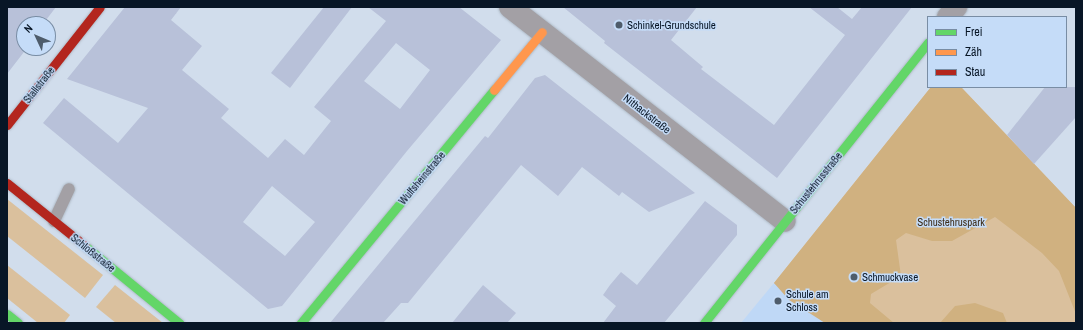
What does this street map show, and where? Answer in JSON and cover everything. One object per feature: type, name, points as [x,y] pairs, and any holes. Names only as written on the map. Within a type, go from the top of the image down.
[{"type":"street","name":"Stallstraße","points":[[7,125],[100,7]]},
{"type":"street","name":"Nithackstraße","points":[[510,7],[785,222]]},
{"type":"street","points":[[949,16],[956,7]]},
{"type":"street","name":"Wulfsheinstraße","points":[[301,323],[542,32]]},
{"type":"street","name":"Schustehrusstraße","points":[[704,323],[927,43]]},
{"type":"street","name":"Schloßstraße","points":[[7,183],[179,323]]},
{"type":"street","points":[[7,314],[18,323]]},
{"type":"lane","points":[[54,221],[69,189]]},
{"type":"shaded area","name":"Schule am Schloss","points":[[774,283],[825,323],[741,323]]},
{"type":"green space","name":"Schustehruspark","points":[[930,88],[962,88],[1076,208],[1076,323],[825,323],[774,283]]},
{"type":"green space","name":"Schustehruspark","points":[[930,88],[962,88],[1076,208],[1076,314],[1059,271],[1042,253],[995,217],[952,241],[932,241],[906,233],[896,240],[901,276],[871,294],[870,303],[894,323],[825,323],[789,300],[774,283]]},
{"type":"green space","points":[[7,199],[103,275],[85,298],[7,236]]},
{"type":"green space","points":[[7,265],[70,315],[64,323],[38,323],[7,298]]},
{"type":"green space","points":[[115,285],[163,323],[116,323],[96,307]]},
{"type":"green space","points":[[975,303],[1003,313],[1007,323],[940,323],[955,306]]},
{"type":"building","points":[[7,7],[56,7],[49,16],[16,16],[16,56],[21,56],[7,74]]},
{"type":"building","points":[[125,7],[181,7],[171,20],[202,46],[182,70],[229,109],[221,118],[268,158],[285,139],[304,155],[331,121],[314,107],[386,21],[368,7],[459,7],[501,40],[407,151],[282,306],[268,309],[43,123],[64,98],[118,143],[148,108],[67,79]],"holes":[[[396,43],[430,70],[400,109],[364,81]],[[272,186],[315,222],[285,256],[243,222]]]},
{"type":"building","points":[[324,7],[352,7],[290,88],[271,73]]},
{"type":"building","points":[[563,7],[697,7],[671,40],[703,67],[701,69],[774,125],[845,35],[809,7],[837,7],[852,19],[862,7],[912,7],[777,178],[604,43],[605,41]]},
{"type":"building","points":[[545,75],[695,193],[649,212],[622,192],[619,196],[582,167],[558,196],[521,165],[408,303],[401,303],[383,323],[330,323],[485,136],[488,138],[535,78]]},
{"type":"building","points":[[1076,87],[1076,117],[1034,164],[1007,135],[1044,88]]},
{"type":"building","points":[[705,201],[737,225],[737,235],[664,323],[603,323],[616,306],[603,295],[610,285],[621,272],[637,285]]},
{"type":"building","points":[[483,285],[516,313],[507,323],[452,323]]},
{"type":"traffic: fast","points":[[704,323],[927,43]]},
{"type":"traffic: fast","points":[[301,323],[494,90]]},
{"type":"traffic: fast","points":[[85,246],[179,323]]},
{"type":"traffic: fast","points":[[7,314],[18,323]]},
{"type":"traffic: slow","points":[[494,90],[542,32]]},
{"type":"traffic: jam","points":[[7,125],[100,7]]},
{"type":"traffic: jam","points":[[7,183],[85,246]]},
{"type":"place","name":"Schinkel-Grundschule","points":[[619,25]]},
{"type":"place","name":"Schmuckvase","points":[[854,277]]},
{"type":"place","name":"Schule am Schloss","points":[[778,301]]}]
